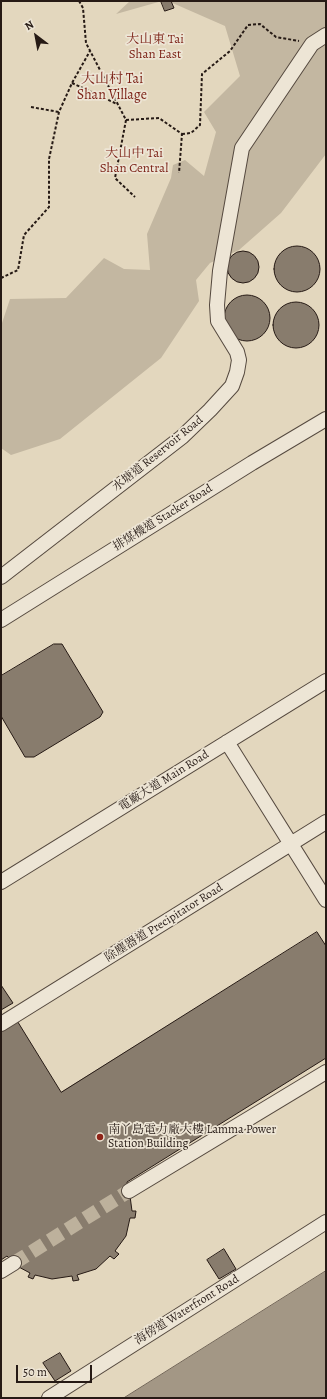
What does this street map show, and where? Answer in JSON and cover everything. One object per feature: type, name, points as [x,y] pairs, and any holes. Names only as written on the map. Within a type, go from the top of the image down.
[{"type":"street","points":[[312,44],[326,35]]},
{"type":"street","name":"水塘道 Reservoir Road","points":[[1,577],[182,437],[232,386],[239,360],[237,352],[218,321],[217,305],[220,271],[242,148],[312,44]]},
{"type":"street","name":"排煤機道 Stacker Road","points":[[1,620],[252,463],[326,419]]},
{"type":"street","name":"電廠大道 Main Road","points":[[1,882],[326,681]]},
{"type":"street","points":[[227,742],[326,900]]},
{"type":"street","name":"除塵器道 Precipitator Road","points":[[1,1024],[326,822]]},
{"type":"street","points":[[129,1191],[326,1072]]},
{"type":"street","name":"海傍道 Waterfront Road","points":[[49,1398],[326,1222]]},
{"type":"street","points":[[1,1271],[14,1263]]},
{"type":"path","points":[[79,1],[83,8],[86,43],[126,120],[115,178],[135,197]]},
{"type":"path","points":[[126,120],[159,118],[182,134],[191,133],[200,125],[202,74],[230,50],[248,26],[260,24],[276,37],[312,44]]},
{"type":"path","points":[[1,278],[18,270],[24,235],[49,206],[49,159],[59,112],[72,83],[90,51]]},
{"type":"path","points":[[72,83],[118,104]]},
{"type":"path","points":[[31,107],[59,112]]},
{"type":"path","points":[[180,173],[182,134]]},
{"type":"shaded area","points":[[130,1],[162,1],[116,14]]},
{"type":"shaded area","points":[[168,1],[326,1],[326,154],[281,213],[239,250],[210,263],[196,280],[199,301],[161,358],[60,439],[11,455],[1,448],[1,326],[10,299],[66,298],[104,258],[124,269],[150,270],[147,234],[171,178],[173,165],[185,160],[204,176],[216,132],[204,112],[240,76],[225,26]]},
{"type":"shaded area","points":[[326,1271],[326,1398],[124,1398]]},
{"type":"building","points":[[161,1],[171,1],[174,8],[165,11]]},
{"type":"building","points":[[292,246],[302,246],[310,250],[316,256],[320,264],[320,274],[316,282],[310,288],[302,292],[292,292],[284,288],[278,282],[274,274],[274,264],[278,256],[284,250]]},
{"type":"building","points":[[240,251],[246,251],[256,258],[259,267],[258,273],[252,280],[246,283],[240,283],[230,276],[227,270],[227,264],[234,254]]},
{"type":"building","points":[[242,295],[252,295],[260,299],[266,305],[270,313],[270,323],[266,331],[260,337],[252,341],[242,341],[234,337],[228,331],[224,323],[224,313],[228,305],[234,299]]},
{"type":"building","points":[[291,302],[301,302],[309,306],[315,312],[319,320],[319,330],[315,338],[309,344],[301,348],[291,348],[283,344],[277,338],[273,330],[273,320],[277,312],[283,306]]},
{"type":"building","points":[[54,644],[62,644],[103,712],[100,717],[34,757],[25,757],[1,716],[1,676]]},
{"type":"building","name":"南丫島電力廠大樓 Lamma Power Station Building","points":[[317,932],[326,946],[326,1058],[127,1182],[132,1211],[136,1211],[135,1218],[130,1218],[126,1236],[115,1251],[119,1254],[114,1259],[110,1256],[96,1269],[77,1275],[79,1280],[73,1281],[72,1276],[52,1279],[35,1275],[33,1279],[28,1277],[30,1273],[17,1266],[7,1256],[1,1260],[1,1028],[16,1019],[61,1092]]},
{"type":"building","points":[[1,985],[13,1003],[1,1010]]},
{"type":"building","points":[[224,1249],[236,1269],[219,1279],[207,1260]]},
{"type":"building","points":[[60,1353],[71,1371],[55,1381],[43,1363]]},
{"type":"tunnel","points":[[14,1263],[129,1191]]},
{"type":"place","name":"南丫島電力廠大樓 Lamma Power Station Building","points":[[100,1137]]},
{"type":"district","name":"大山東 Tai Shan East","points":[[155,48]]},
{"type":"district","name":"大山村 Tai Shan Village","points":[[112,88]]},
{"type":"district","name":"大山中 Tai Shan Central","points":[[134,162]]}]
